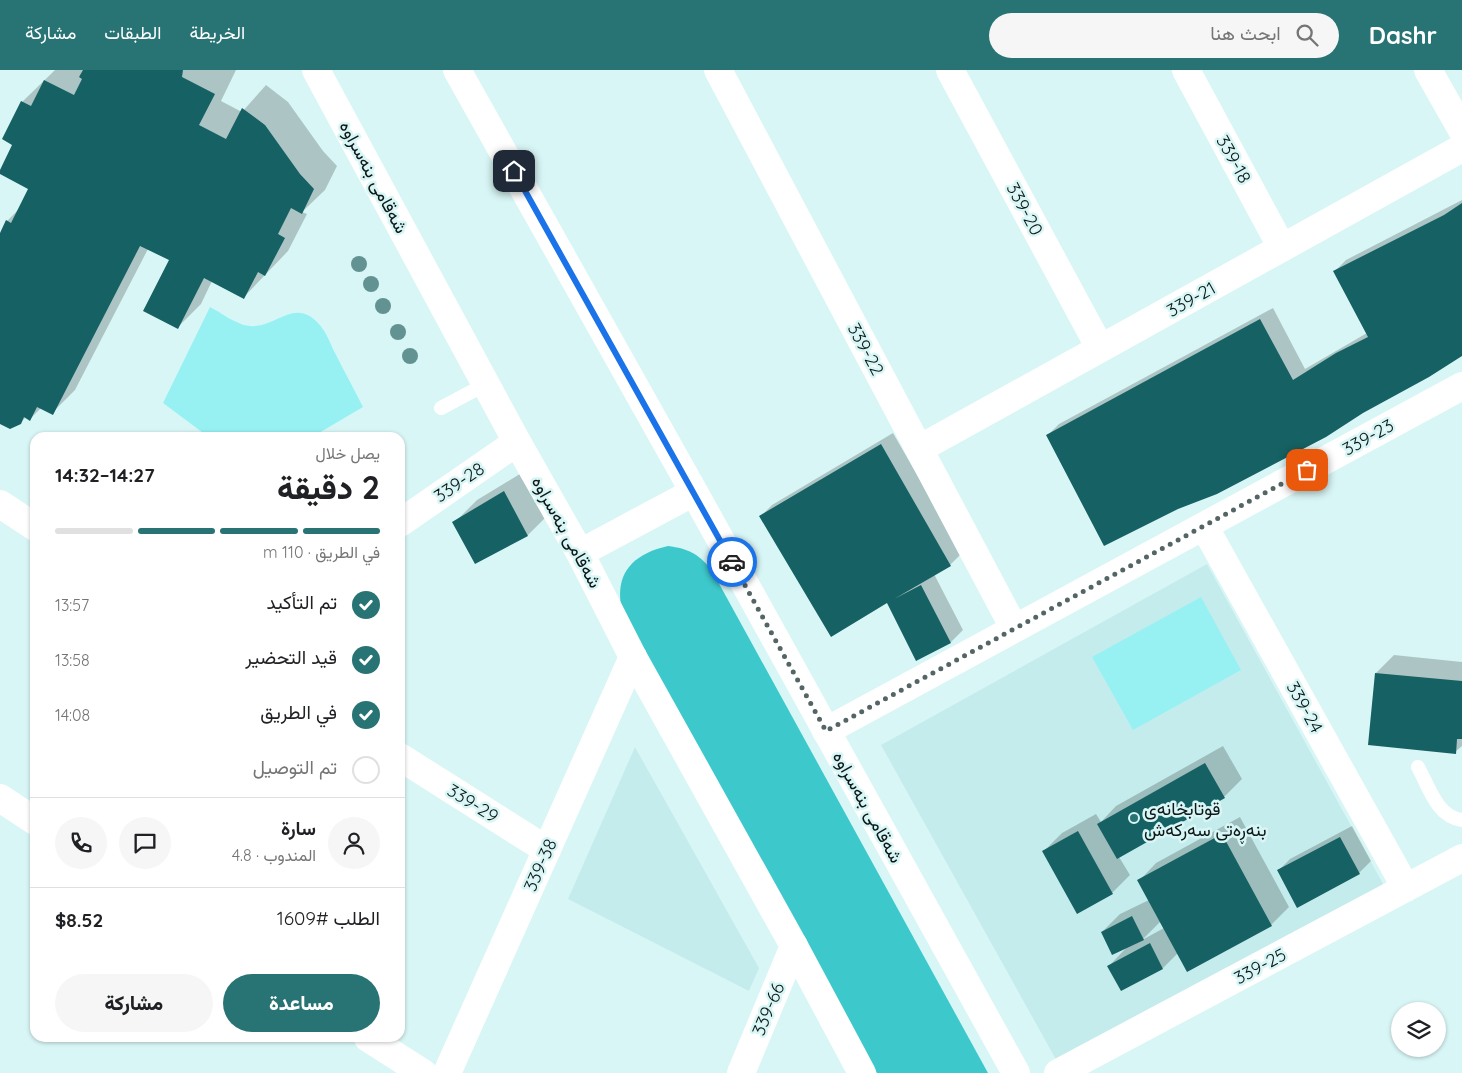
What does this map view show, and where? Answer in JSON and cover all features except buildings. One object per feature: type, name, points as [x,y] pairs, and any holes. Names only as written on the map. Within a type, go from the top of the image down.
[{"type":"street","name":"شەقامی بنەسراوە","points":[[316,70],[517,442],[580,553],[633,657],[794,946],[862,1073]]},
{"type":"street","name":"شەقامی بنەسراوە","points":[[457,70],[694,492],[1016,1073]]},
{"type":"street","name":"339-22","points":[[718,70],[1014,628]]},
{"type":"street","name":"339-20","points":[[950,70],[1100,348]]},
{"type":"street","name":"339-18","points":[[1186,70],[1282,248]]},
{"type":"street","points":[[1428,70],[1462,130]]},
{"type":"street","name":"339-21","points":[[919,448],[1462,148]]},
{"type":"street","name":"339-23","points":[[826,731],[1462,386]]},
{"type":"street","name":"339-28","points":[[405,520],[517,442]]},
{"type":"street","points":[[580,553],[694,492]]},
{"type":"street","points":[[0,504],[30,524]]},
{"type":"street","name":"339-24","points":[[1204,526],[1406,888]]},
{"type":"street","name":"339-38","points":[[447,1073],[633,657]]},
{"type":"street","name":"339-29","points":[[405,760],[547,850]]},
{"type":"street","points":[[0,798],[30,818]]},
{"type":"street","name":"339-25","points":[[1058,1073],[1462,858]]},
{"type":"street","name":"339-66","points":[[741,1073],[794,946]]},
{"type":"street","points":[[374,1042],[423,1073]]},
{"type":"lane","points":[[441,408],[486,384]]},
{"type":"lane","points":[[1418,767],[1441,809],[1454,819],[1462,820]]},
{"type":"shaded area","points":[[210,307],[243,325],[249,326],[263,325],[294,313],[310,316],[326,333],[363,407],[320,432],[202,432],[163,403]]},
{"type":"shaded area","points":[[668,546],[692,553],[711,569],[988,1073],[877,1073],[625,621],[620,593],[626,572],[642,556]]},
{"type":"shaded area","name":"قوتابخانەی بنەڕەتی سەرکەش","points":[[1207,564],[1387,891],[1059,1065],[881,745]]},
{"type":"shaded area","points":[[1201,597],[1241,670],[1133,730],[1092,657]]},
{"type":"shaded area","points":[[635,747],[759,968],[749,991],[568,899]]},
{"type":"way so far","points":[[732,562],[826,731],[1307,470]]},
{"type":"place","name":"قوتابخانەی بنەڕەتی سەرکەش","points":[[1134,818]]},
{"type":"route","points":[[514,171],[732,562]]}]
